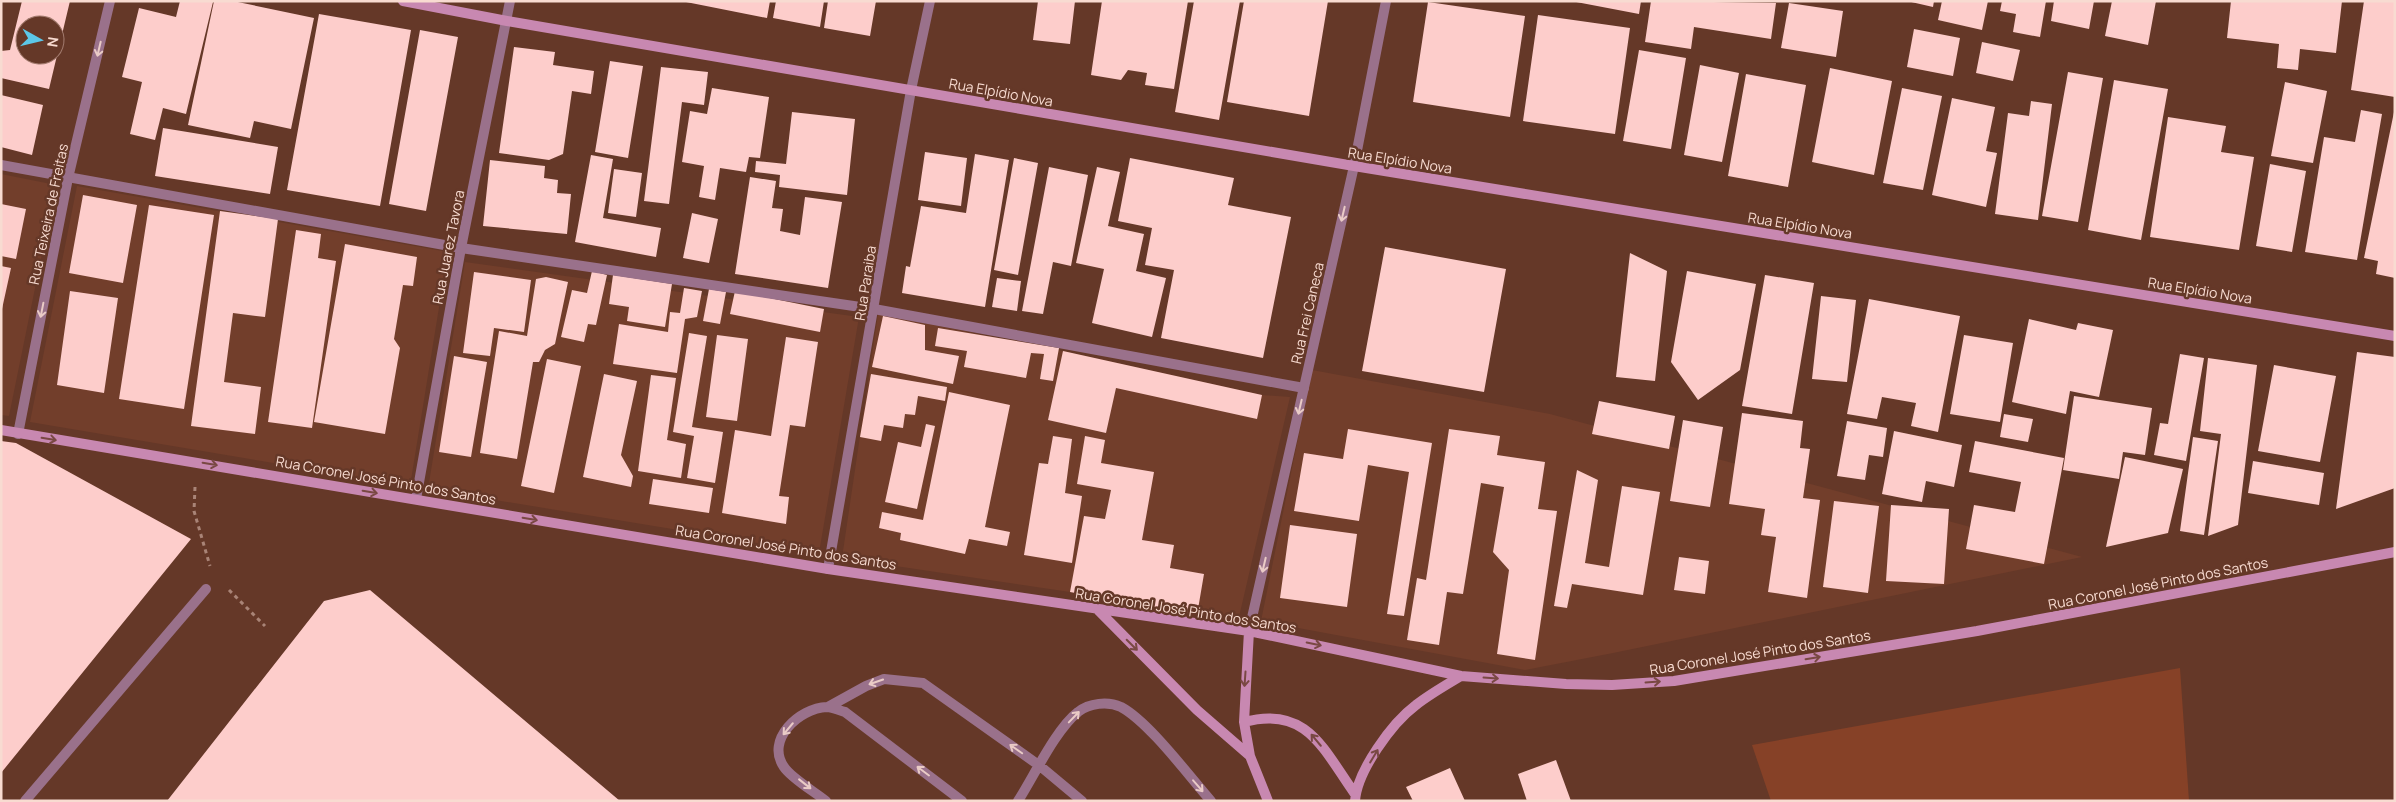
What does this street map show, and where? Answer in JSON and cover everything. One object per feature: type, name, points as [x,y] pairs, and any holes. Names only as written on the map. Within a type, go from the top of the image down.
[{"type":"street","name":"Rua Teixeira de Freitas","points":[[18,434],[68,178],[110,1]]},
{"type":"street","name":"Rua Elpídio Nova","points":[[403,1],[507,21],[1354,166],[2395,336]]},
{"type":"street","name":"Rua Juarez Tavora","points":[[416,500],[461,248],[510,1]]},
{"type":"street","name":"Rua Paraiba","points":[[828,569],[911,90],[930,1]]},
{"type":"street","name":"Rua Frei Caneca","points":[[1249,631],[1354,166],[1386,1]]},
{"type":"street","points":[[1,165],[461,248],[874,309],[1304,388]]},
{"type":"street","name":"Rua Coronel José Pinto dos Santos","points":[[1,430],[195,461],[828,569],[1249,631],[1461,676],[1612,685],[1674,681],[1977,631],[2395,552]]},
{"type":"street","points":[[25,801],[206,589]]},
{"type":"street","points":[[1098,610],[1197,710],[1250,756]]},
{"type":"street","points":[[1249,631],[1244,722],[1250,756],[1268,801]]},
{"type":"street","points":[[1355,797],[1365,771],[1390,730],[1416,705],[1461,676]]},
{"type":"street","points":[[826,801],[784,768],[778,752],[783,733],[791,724],[815,710],[828,707],[866,686],[884,679],[922,683],[1040,766],[1082,801]]},
{"type":"street","points":[[1018,801],[1056,739],[1077,713],[1089,705],[1108,704],[1120,706],[1144,725],[1211,801]]},
{"type":"street","points":[[828,707],[845,712],[962,801]]},
{"type":"street","points":[[1244,722],[1264,717],[1284,718],[1299,724],[1314,737],[1355,797]]},
{"type":"path","points":[[195,461],[194,511],[208,564],[212,570]]},
{"type":"path","points":[[223,583],[265,626]]},
{"type":"shaded area","points":[[1,174],[56,185],[9,416],[1,415]]},
{"type":"shaded area","points":[[77,186],[448,252],[410,486],[30,422]]},
{"type":"shaded area","points":[[465,262],[859,317],[819,553],[428,489]]},
{"type":"shaded area","points":[[878,314],[1063,351],[1262,395],[1290,397],[1239,617],[1197,615],[1070,592],[842,558]]},
{"type":"shaded area","points":[[1312,370],[1550,414],[2082,557],[1525,670],[1261,621]]},
{"type":"shaded area","points":[[2180,668],[2189,801],[1771,801],[1752,745]]},
{"type":"building","points":[[22,1],[70,1],[65,22],[65,15],[19,15]]},
{"type":"building","points":[[180,1],[213,2],[186,114],[163,108],[155,140],[130,134],[142,82],[122,77],[139,8],[176,17]]},
{"type":"building","points":[[214,1],[233,1],[314,18],[291,129],[254,121],[250,138],[188,125]]},
{"type":"building","points":[[681,1],[770,1],[767,18]]},
{"type":"building","points":[[776,1],[824,1],[820,27],[773,18]]},
{"type":"building","points":[[828,1],[876,1],[870,36],[824,28]]},
{"type":"building","points":[[1038,1],[1075,1],[1070,44],[1033,40]]},
{"type":"building","points":[[1102,1],[1188,1],[1174,89],[1145,85],[1147,73],[1128,70],[1121,80],[1091,75]]},
{"type":"building","points":[[1194,1],[1240,1],[1219,120],[1175,112]]},
{"type":"building","points":[[1244,1],[1328,1],[1309,116],[1227,102]]},
{"type":"building","points":[[1571,1],[1641,1],[1639,14]]},
{"type":"building","points":[[1651,1],[1776,3],[1771,39],[1694,27],[1691,49],[1645,42]]},
{"type":"building","points":[[1907,1],[1934,1],[1933,7]]},
{"type":"building","points":[[1942,1],[1988,1],[1982,30],[1938,20]]},
{"type":"building","points":[[2002,1],[2046,1],[2040,37],[2013,32],[2016,14],[2000,11]]},
{"type":"building","points":[[2054,1],[2094,1],[2089,29],[2051,21]]},
{"type":"building","points":[[2112,1],[2156,1],[2148,45],[2105,36]]},
{"type":"building","points":[[2231,1],[2342,1],[2336,53],[2300,49],[2298,70],[2277,68],[2279,44],[2227,38]]},
{"type":"building","points":[[2364,1],[2395,1],[2395,97],[2351,90]]},
{"type":"building","points":[[1428,2],[1525,16],[1510,117],[1413,102]]},
{"type":"building","points":[[1789,3],[1843,11],[1836,57],[1781,48]]},
{"type":"building","points":[[319,14],[411,30],[380,206],[287,190]]},
{"type":"building","points":[[1538,15],[1630,28],[1615,134],[1523,121]]},
{"type":"building","points":[[1914,29],[1960,38],[1953,76],[1907,67]]},
{"type":"building","points":[[15,30],[15,65],[55,65],[49,89],[1,78],[1,51],[10,50]]},
{"type":"building","points":[[420,30],[458,37],[426,211],[389,204]]},
{"type":"building","points":[[1982,42],[2020,50],[2013,81],[1976,73]]},
{"type":"building","points":[[514,47],[555,52],[553,65],[594,71],[591,94],[572,91],[563,154],[549,160],[499,153]]},
{"type":"building","points":[[1639,50],[1686,58],[1671,149],[1623,141]]},
{"type":"building","points":[[610,61],[643,66],[628,158],[595,152]]},
{"type":"building","points":[[1700,65],[1739,73],[1722,162],[1684,155]]},
{"type":"building","points":[[661,67],[708,72],[704,105],[682,102],[669,204],[644,201]]},
{"type":"building","points":[[1830,68],[1892,81],[1874,175],[1812,162]]},
{"type":"building","points":[[2068,72],[2103,78],[2078,222],[2042,216]]},
{"type":"building","points":[[1746,74],[1806,85],[1788,187],[1728,176]]},
{"type":"building","points":[[2114,80],[2168,89],[2141,240],[2088,230]]},
{"type":"building","points":[[2285,82],[2327,91],[2313,163],[2271,156]]},
{"type":"building","points":[[712,88],[769,97],[760,158],[749,157],[746,172],[720,168],[715,200],[699,197],[704,166],[682,162],[690,111],[707,114]]},
{"type":"building","points":[[1902,88],[1942,96],[1923,190],[1883,183]]},
{"type":"building","points":[[1,95],[43,105],[32,155],[1,147]]},
{"type":"building","points":[[1952,98],[1995,107],[1986,151],[1997,153],[1986,207],[1932,195]]},
{"type":"building","points":[[2031,101],[2052,104],[2038,220],[1995,214],[2008,113],[2029,116]]},
{"type":"building","points":[[2361,110],[2382,114],[2357,260],[2305,252],[2324,137],[2355,142]]},
{"type":"building","points":[[792,112],[855,119],[847,195],[779,187],[780,175],[755,172],[756,161],[786,164]]},
{"type":"building","points":[[2394,112],[2395,278],[2376,274],[2378,261],[2364,258]]},
{"type":"building","points":[[2168,117],[2226,126],[2221,152],[2254,157],[2239,250],[2150,237]]},
{"type":"building","points":[[163,128],[278,147],[270,194],[155,176]]},
{"type":"building","points":[[925,152],[967,158],[961,206],[918,200]]},
{"type":"building","points":[[975,154],[1009,160],[985,307],[902,293],[906,266],[910,267],[921,206],[966,213]]},
{"type":"building","points":[[591,155],[613,159],[603,218],[661,228],[656,257],[575,242]]},
{"type":"building","points":[[1014,158],[1038,163],[1018,275],[994,270]]},
{"type":"building","points":[[1130,158],[1234,178],[1228,205],[1291,217],[1263,358],[1161,338],[1174,270],[1145,265],[1152,228],[1118,221]]},
{"type":"building","points":[[490,160],[545,166],[544,178],[558,180],[557,193],[571,194],[567,234],[483,226]]},
{"type":"building","points":[[2270,164],[2306,171],[2292,252],[2256,246]]},
{"type":"building","points":[[1049,167],[1088,175],[1071,266],[1053,262],[1043,314],[1022,311]]},
{"type":"building","points":[[1097,167],[1120,172],[1108,226],[1144,234],[1136,271],[1166,278],[1152,337],[1092,323],[1104,269],[1076,263]]},
{"type":"building","points":[[614,169],[642,173],[636,217],[608,213]]},
{"type":"building","points":[[750,177],[776,181],[772,208],[783,209],[780,231],[800,235],[805,197],[842,202],[828,288],[735,274]]},
{"type":"building","points":[[83,195],[137,205],[123,283],[69,273]]},
{"type":"building","points":[[1,204],[26,209],[16,259],[1,256]]},
{"type":"building","points":[[149,205],[214,215],[184,409],[119,399]]},
{"type":"building","points":[[220,211],[278,219],[265,317],[233,313],[224,382],[261,387],[255,434],[191,426]]},
{"type":"building","points":[[692,213],[718,219],[709,263],[683,258]]},
{"type":"building","points":[[296,230],[321,234],[318,258],[336,261],[312,428],[268,422]]},
{"type":"building","points":[[345,244],[417,257],[413,286],[403,285],[394,339],[400,348],[385,434],[314,422]]},
{"type":"building","points":[[1385,247],[1506,269],[1484,392],[1362,371]]},
{"type":"building","points":[[1630,253],[1667,271],[1655,381],[1616,377]]},
{"type":"building","points":[[1,266],[11,268],[2,309],[1,309]]},
{"type":"building","points":[[592,271],[607,275],[596,325],[588,324],[584,342],[561,337],[572,290],[587,293]]},
{"type":"building","points":[[1687,271],[1756,284],[1740,370],[1698,400],[1671,362]]},
{"type":"building","points":[[474,272],[531,280],[524,332],[494,328],[490,356],[463,353]]},
{"type":"building","points":[[613,275],[672,284],[665,327],[627,321],[629,307],[609,304]]},
{"type":"building","points":[[1765,275],[1814,283],[1792,414],[1742,406]]},
{"type":"building","points":[[546,277],[568,282],[555,344],[545,350],[539,362],[533,362],[517,459],[480,453],[499,331],[527,336],[536,279]]},
{"type":"building","points":[[997,278],[1021,281],[1017,311],[992,307]]},
{"type":"building","points":[[684,288],[702,291],[697,317],[685,319],[677,373],[613,364],[619,324],[668,332],[670,312],[680,313]]},
{"type":"building","points":[[709,289],[726,292],[720,324],[703,321]]},
{"type":"building","points":[[70,291],[118,298],[104,393],[57,385]]},
{"type":"building","points":[[735,291],[824,309],[820,332],[730,314]]},
{"type":"building","points":[[1821,296],[1856,300],[1847,382],[1812,379]]},
{"type":"building","points":[[1869,299],[1960,316],[1938,432],[1911,426],[1916,403],[1882,397],[1877,419],[1847,414]]},
{"type":"building","points":[[883,316],[925,325],[925,350],[959,356],[953,384],[872,367]]},
{"type":"building","points":[[2029,319],[2076,330],[2078,323],[2113,330],[2099,397],[2070,391],[2066,414],[2012,402]]},
{"type":"building","points":[[938,328],[1059,348],[1053,381],[1040,379],[1044,354],[1031,353],[1026,378],[964,367],[967,351],[935,346]]},
{"type":"building","points":[[689,333],[707,336],[692,427],[723,432],[715,483],[687,478],[694,436],[673,432]]},
{"type":"building","points":[[717,335],[748,339],[737,421],[706,417]]},
{"type":"building","points":[[1964,335],[2013,343],[2000,422],[1950,414]]},
{"type":"building","points":[[786,337],[818,342],[805,427],[790,425],[779,496],[789,497],[786,524],[722,513],[735,430],[771,436]]},
{"type":"building","points":[[1063,351],[1262,395],[1257,419],[1116,388],[1106,433],[1048,420]]},
{"type":"building","points":[[2357,352],[2395,357],[2395,488],[2336,509]]},
{"type":"building","points":[[2180,354],[2204,358],[2186,461],[2154,455],[2160,423],[2168,424]]},
{"type":"building","points":[[454,356],[487,362],[471,457],[439,452]]},
{"type":"building","points":[[2208,358],[2257,365],[2238,525],[2208,536],[2221,434],[2200,431]]},
{"type":"building","points":[[547,359],[581,366],[554,493],[521,486]]},
{"type":"building","points":[[2274,365],[2336,376],[2320,462],[2258,451]]},
{"type":"building","points":[[604,374],[637,381],[621,455],[633,476],[631,487],[583,477]]},
{"type":"building","points":[[871,374],[947,387],[945,401],[918,396],[915,415],[905,414],[903,428],[884,425],[881,441],[860,437]]},
{"type":"building","points":[[651,375],[676,378],[667,440],[686,444],[681,478],[638,471]]},
{"type":"building","points":[[949,392],[1010,405],[985,527],[1010,532],[1007,546],[969,539],[965,554],[900,540],[901,533],[879,528],[882,512],[923,520]]},
{"type":"building","points":[[2074,396],[2152,408],[2145,455],[2123,452],[2119,479],[2063,470]]},
{"type":"building","points":[[1599,401],[1675,416],[1669,449],[1592,434]]},
{"type":"building","points":[[1742,413],[1803,421],[1800,448],[1810,449],[1803,498],[1820,500],[1807,598],[1768,592],[1776,537],[1761,535],[1765,509],[1729,504]]},
{"type":"building","points":[[2004,414],[2033,419],[2028,442],[2000,437]]},
{"type":"building","points":[[1683,420],[1723,427],[1710,507],[1670,501]]},
{"type":"building","points":[[1847,421],[1887,428],[1883,457],[1869,455],[1865,480],[1837,476]]},
{"type":"building","points":[[926,424],[935,426],[917,509],[885,502],[898,442],[921,447]]},
{"type":"building","points":[[1348,429],[1432,443],[1404,616],[1387,614],[1409,472],[1368,465],[1359,521],[1294,511],[1304,453],[1343,459]]},
{"type":"building","points":[[1449,429],[1500,436],[1497,455],[1545,462],[1538,509],[1557,511],[1535,660],[1497,654],[1509,570],[1493,552],[1504,487],[1481,483],[1463,594],[1447,592],[1439,645],[1407,640],[1417,578],[1426,580]]},
{"type":"building","points":[[1894,431],[1962,445],[1954,487],[1926,481],[1922,502],[1882,494]]},
{"type":"building","points":[[1053,436],[1072,439],[1065,493],[1082,496],[1072,563],[1024,555],[1039,463],[1048,464]]},
{"type":"building","points":[[1085,436],[1105,440],[1101,463],[1154,472],[1142,540],[1174,545],[1170,568],[1204,574],[1197,615],[1070,592],[1084,516],[1105,519],[1111,490],[1077,484]]},
{"type":"building","points":[[2193,437],[2218,441],[2204,535],[2180,531]]},
{"type":"building","points":[[1,441],[16,443],[191,539],[1,773]]},
{"type":"building","points":[[1975,441],[2064,458],[2044,564],[1966,549],[1974,505],[2015,512],[2021,482],[1969,472]]},
{"type":"building","points":[[2125,457],[2183,469],[2168,533],[2106,547]]},
{"type":"building","points":[[2253,461],[2324,473],[2319,505],[2248,493]]},
{"type":"building","points":[[1577,470],[1598,480],[1585,563],[1609,567],[1622,486],[1660,492],[1643,595],[1572,584],[1567,608],[1554,606]]},
{"type":"building","points":[[653,479],[713,488],[709,513],[649,504]]},
{"type":"building","points":[[1834,501],[1879,506],[1868,593],[1823,587]]},
{"type":"building","points":[[1891,505],[1949,509],[1944,584],[1886,581]]},
{"type":"building","points":[[1290,525],[1357,534],[1347,607],[1280,598]]},
{"type":"building","points":[[1679,557],[1709,561],[1705,594],[1674,590]]},
{"type":"building","points":[[370,590],[620,801],[167,801],[324,601]]},
{"type":"building","points":[[1556,760],[1571,801],[1527,801],[1518,774]]},
{"type":"building","points":[[1450,768],[1465,801],[1413,801],[1406,787]]}]
